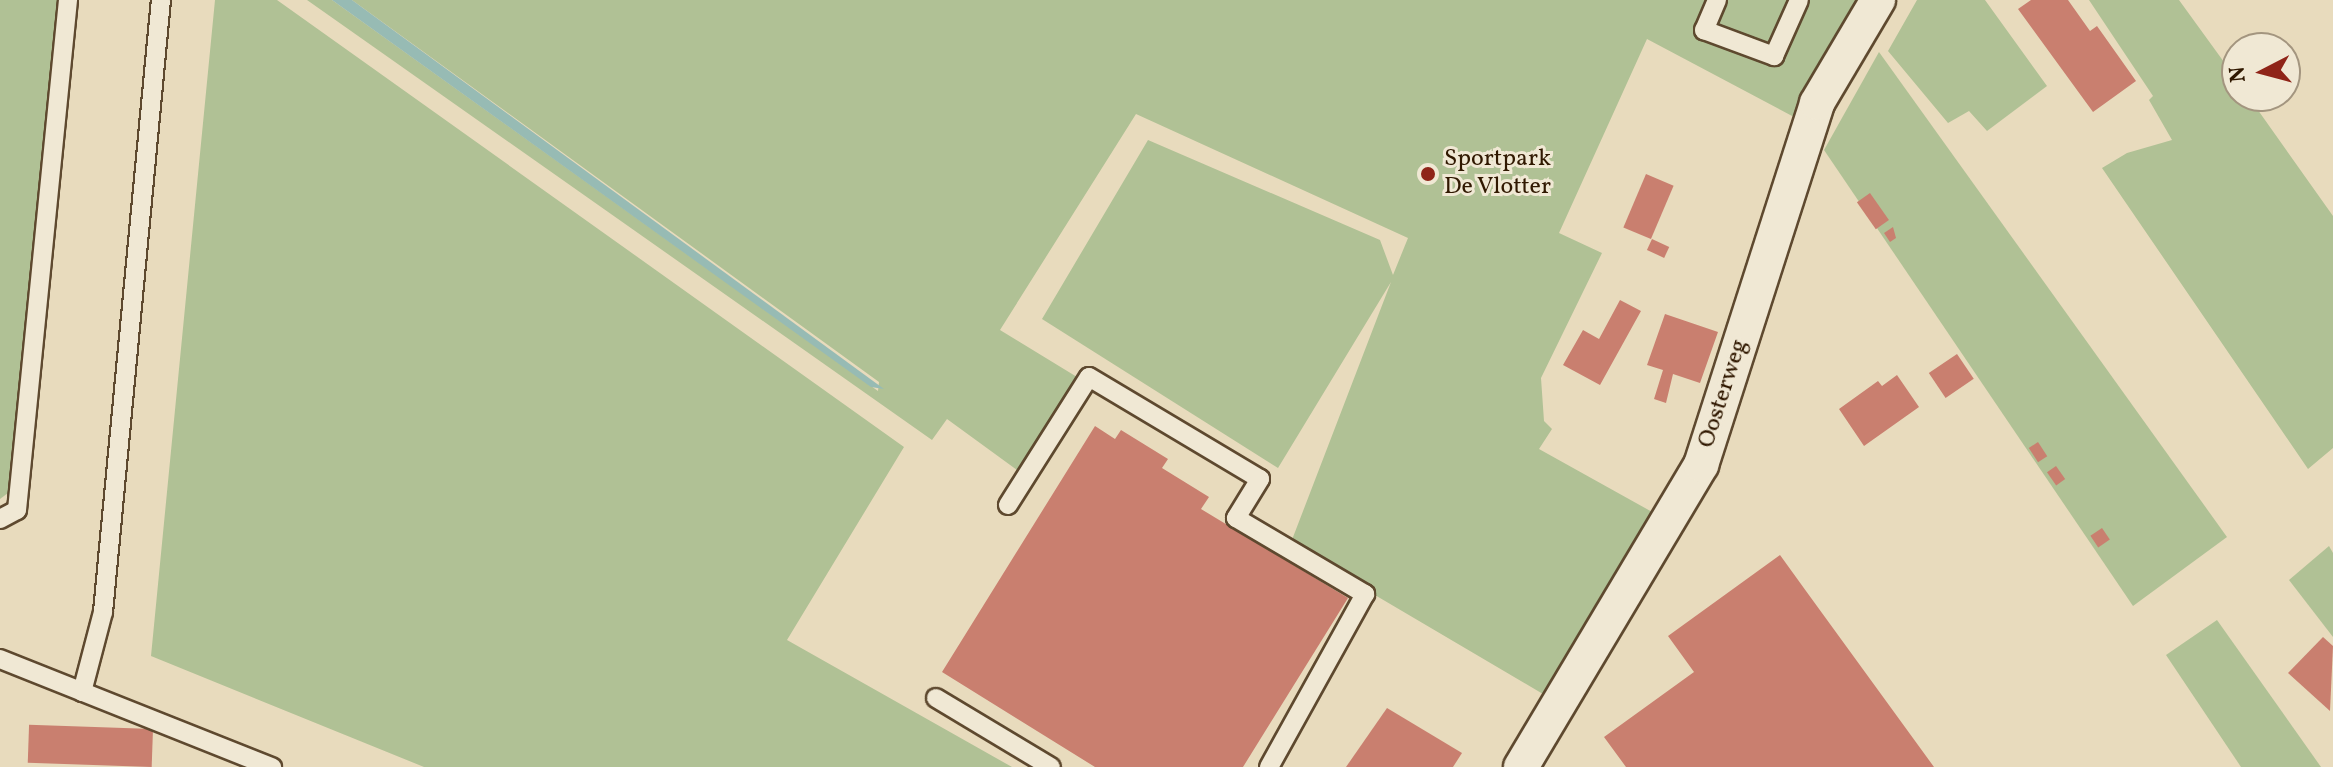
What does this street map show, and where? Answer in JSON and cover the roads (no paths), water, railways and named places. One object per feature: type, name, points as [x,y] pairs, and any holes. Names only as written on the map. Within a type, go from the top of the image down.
[{"type":"street","name":"Oosterweg","points":[[1521,767],[1701,465],[1817,103],[1878,0]]},
{"type":"lane","points":[[0,519],[17,510],[68,0]]},
{"type":"lane","points":[[82,692],[103,612],[161,0]]},
{"type":"lane","points":[[1717,0],[1704,30],[1774,56],[1799,0]]},
{"type":"lane","points":[[1008,505],[1089,377],[1260,479],[1236,518],[1365,594],[1269,767]]},
{"type":"lane","points":[[0,659],[272,767]]},
{"type":"lane","points":[[936,698],[1051,767]]},
{"type":"water","points":[[332,0],[352,0],[884,389],[871,387]]},
{"type":"place","name":"Sportpark De Vlotter","points":[[1428,174]]}]
